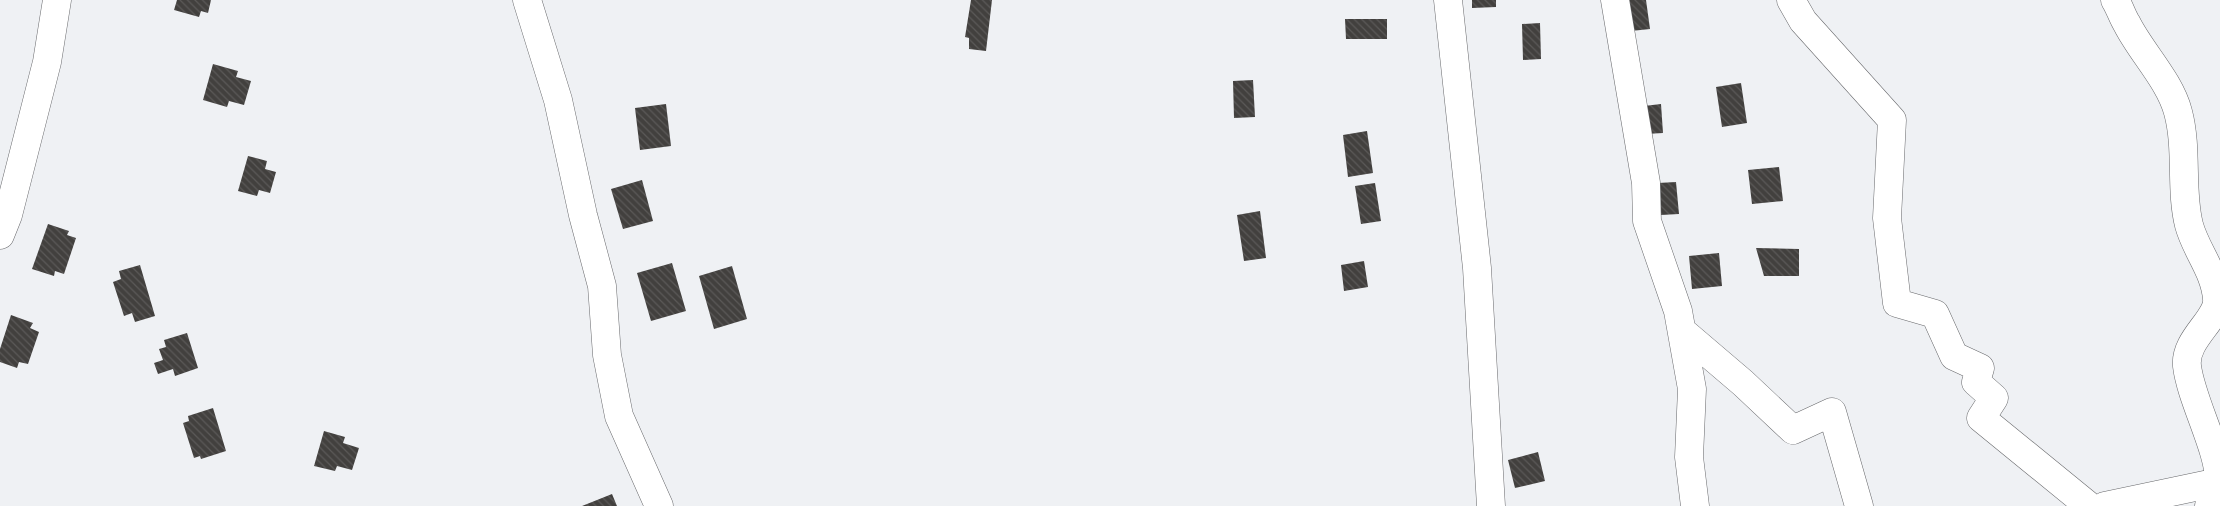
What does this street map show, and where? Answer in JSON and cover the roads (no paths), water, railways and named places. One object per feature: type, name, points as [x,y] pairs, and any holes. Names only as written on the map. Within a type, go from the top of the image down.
[{"type":"street","points":[[0,235],[8,215],[47,62],[57,0]]},
{"type":"street","points":[[527,0],[558,100],[602,286],[607,355],[619,416],[659,506]]},
{"type":"street","points":[[1448,0],[1477,268],[1491,506]]},
{"type":"street","points":[[1616,0],[1646,183],[1646,221],[1678,311],[1692,388],[1689,457],[1695,506]]},
{"type":"street","points":[[1792,0],[1803,21],[1892,120],[1887,218],[1897,303],[1935,314],[1954,356],[1980,368],[1976,382],[1994,398],[1981,418],[2089,506]]},
{"type":"street","points":[[2115,0],[2127,24],[2162,80],[2178,110],[2184,148],[2189,225],[2212,273],[2218,301],[2205,327],[2192,340],[2187,364],[2195,396],[2219,464],[2219,482],[2208,506]]},
{"type":"street","points":[[1682,331],[1743,383],[1793,430],[1832,412],[1859,506]]},
{"type":"street","points":[[2105,506],[2219,482]]}]
